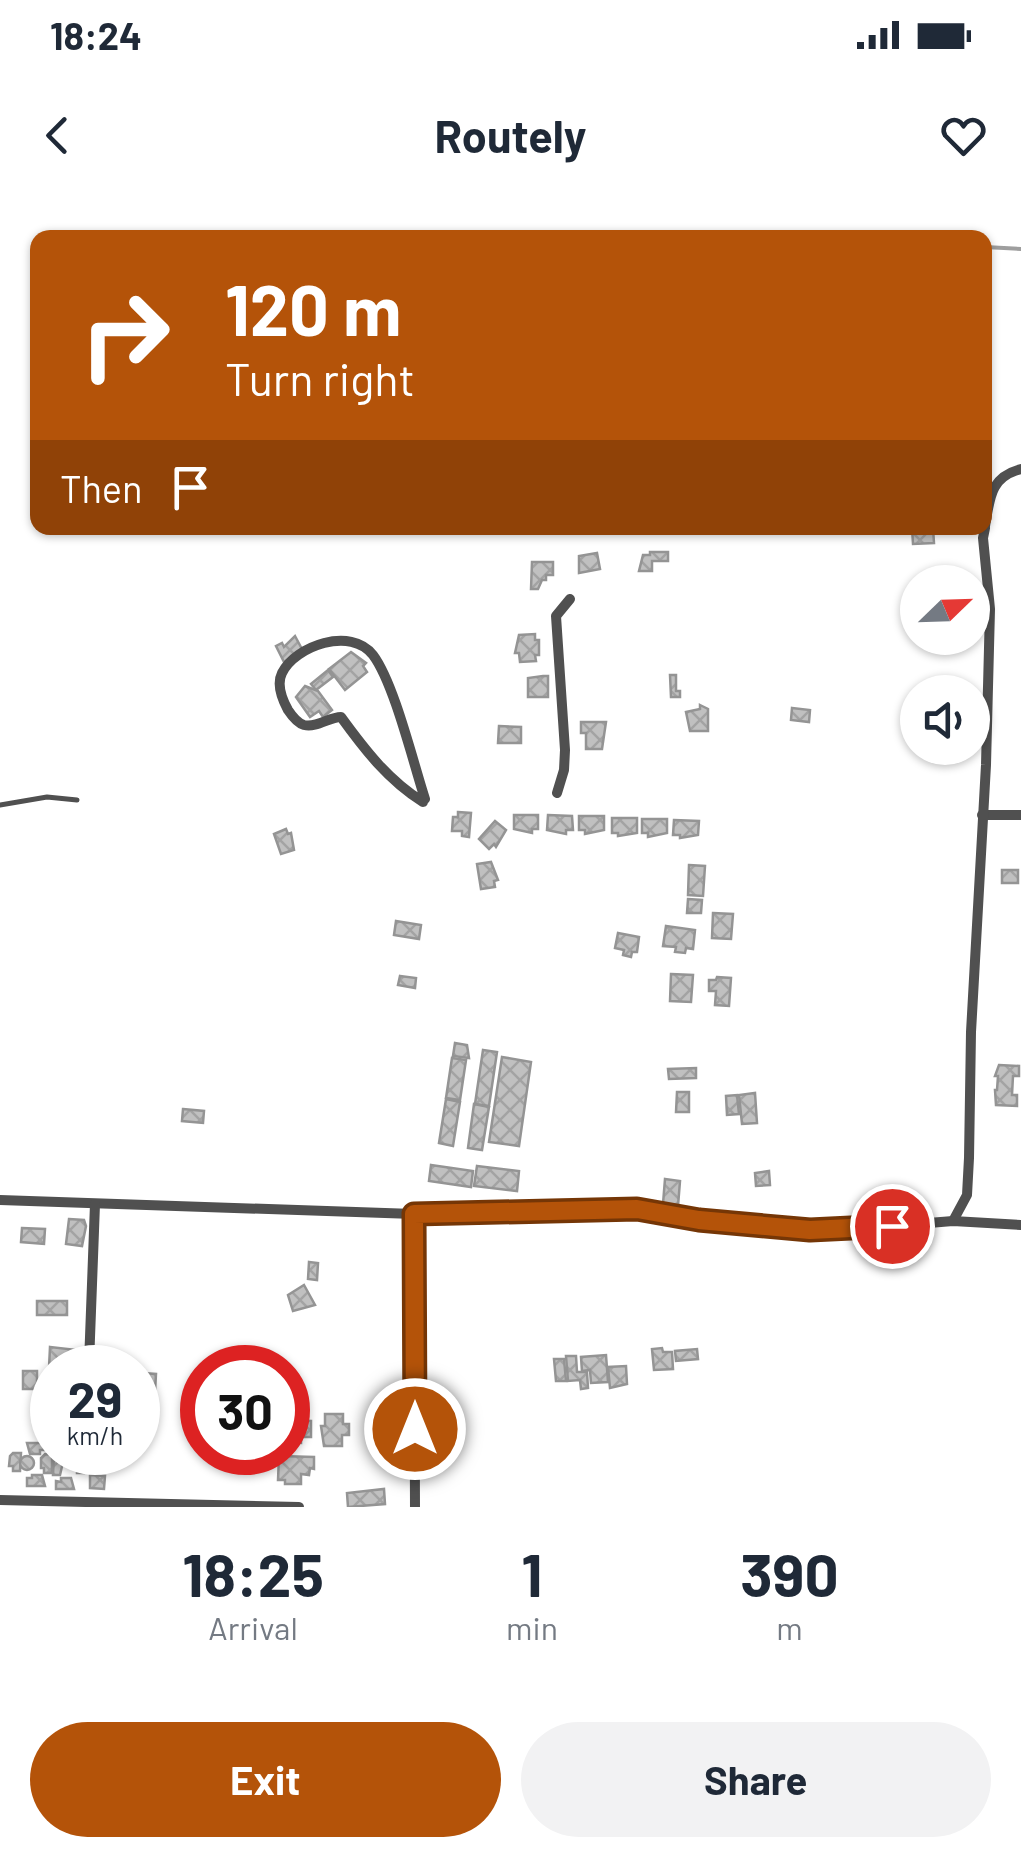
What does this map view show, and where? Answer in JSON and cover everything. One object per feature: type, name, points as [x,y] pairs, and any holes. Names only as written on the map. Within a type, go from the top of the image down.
[{"type":"street","points":[[992,487],[1008,472],[1021,468]]},
{"type":"street","points":[[952,1221],[966,1196],[990,609],[984,535]]},
{"type":"street","points":[[556,794],[564,770],[564,750],[556,616],[570,598]]},
{"type":"street","points":[[349,638],[373,655],[390,692],[424,801],[398,786],[381,769],[341,717],[309,726],[300,724],[290,714],[281,697],[280,684],[289,664],[334,639],[349,638]]},
{"type":"street","points":[[982,815],[1021,815]]},
{"type":"street","points":[[0,1200],[414,1214],[637,1209],[699,1220],[831,1231],[952,1221],[1021,1224]]},
{"type":"street","points":[[90,1345],[95,1204]]},
{"type":"street","points":[[414,1214],[415,1507]]},
{"type":"street","points":[[0,1500],[299,1507]]},
{"type":"lane","points":[[0,805],[47,797],[77,800]]},
{"type":"building","points":[[912,535],[933,535],[934,543],[913,544]]},
{"type":"building","points":[[668,552],[668,561],[652,561],[652,571],[639,571],[643,555]]},
{"type":"building","points":[[597,553],[600,569],[579,573],[579,556]]},
{"type":"building","points":[[532,562],[553,562],[553,575],[546,575],[538,589],[531,589]]},
{"type":"building","points":[[535,634],[535,640],[539,640],[536,661],[520,662],[519,653],[515,653],[519,635]]},
{"type":"building","points":[[295,636],[303,651],[284,662],[276,646],[282,643],[284,647]]},
{"type":"building","points":[[351,652],[366,663],[363,666],[367,672],[345,690],[329,669]]},
{"type":"building","points":[[328,670],[333,677],[316,690],[311,684]]},
{"type":"building","points":[[670,675],[676,675],[680,697],[671,697]]},
{"type":"building","points":[[548,676],[548,697],[528,697],[528,678]]},
{"type":"building","points":[[305,686],[318,691],[332,710],[323,717],[319,711],[310,717],[296,697]]},
{"type":"building","points":[[700,705],[708,709],[708,731],[690,731],[686,712],[700,709]]},
{"type":"building","points":[[792,708],[810,710],[809,722],[791,720]]},
{"type":"building","points":[[581,722],[606,722],[602,749],[586,749]]},
{"type":"building","points":[[499,726],[521,727],[521,743],[498,743]]},
{"type":"building","points":[[458,812],[471,813],[469,837],[462,836],[462,831],[452,831],[453,817],[458,817]]},
{"type":"building","points":[[514,815],[538,815],[538,829],[532,829],[532,833],[514,829]]},
{"type":"building","points":[[548,815],[572,816],[573,830],[566,830],[566,834],[547,830]]},
{"type":"building","points":[[579,816],[604,816],[604,830],[585,834],[585,830],[579,830]]},
{"type":"building","points":[[612,818],[637,818],[637,833],[612,833]]},
{"type":"building","points":[[642,819],[667,819],[667,833],[648,837],[648,833],[642,833]]},
{"type":"building","points":[[674,820],[699,821],[698,835],[673,835]]},
{"type":"building","points":[[495,821],[506,830],[496,847],[494,844],[489,849],[479,839]]},
{"type":"building","points":[[286,829],[291,833],[294,850],[281,854],[274,834]]},
{"type":"building","points":[[491,862],[498,880],[494,881],[495,887],[481,889],[477,864]]},
{"type":"building","points":[[689,865],[705,866],[703,896],[688,895]]},
{"type":"building","points":[[1002,870],[1018,870],[1018,883],[1002,883]]},
{"type":"building","points":[[688,899],[702,900],[701,913],[687,913]]},
{"type":"building","points":[[713,913],[733,914],[731,939],[712,938]]},
{"type":"building","points":[[396,921],[421,925],[419,939],[394,935]]},
{"type":"building","points":[[666,926],[695,930],[693,949],[675,952],[676,947],[663,946]]},
{"type":"building","points":[[618,933],[639,937],[637,952],[632,952],[631,957],[615,948]]},
{"type":"building","points":[[671,974],[693,975],[691,1002],[670,1001]]},
{"type":"building","points":[[400,976],[416,978],[415,988],[398,985]]},
{"type":"building","points":[[731,978],[729,1006],[715,1005],[716,991],[709,991],[709,980]]},
{"type":"building","points":[[455,1043],[467,1045],[469,1058],[453,1056]]},
{"type":"building","points":[[483,1050],[497,1052],[489,1106],[475,1104]]},
{"type":"building","points":[[502,1057],[531,1062],[519,1146],[489,1142]]},
{"type":"building","points":[[452,1058],[466,1060],[460,1100],[446,1098]]},
{"type":"building","points":[[999,1065],[1019,1066],[1019,1076],[1013,1076],[1012,1095],[1017,1095],[1017,1106],[996,1105],[995,1076]]},
{"type":"building","points":[[696,1068],[696,1078],[669,1079],[668,1069]]},
{"type":"building","points":[[677,1092],[689,1092],[689,1112],[676,1112]]},
{"type":"building","points":[[755,1093],[757,1123],[742,1124],[739,1095]]},
{"type":"building","points":[[737,1095],[739,1114],[727,1115],[726,1096]]},
{"type":"building","points":[[446,1099],[460,1102],[453,1146],[439,1143]]},
{"type":"building","points":[[474,1104],[489,1107],[482,1150],[468,1148]]},
{"type":"building","points":[[183,1109],[204,1111],[203,1123],[182,1121]]},
{"type":"building","points":[[431,1165],[473,1171],[471,1187],[429,1181]]},
{"type":"building","points":[[477,1166],[519,1171],[517,1191],[474,1186]]},
{"type":"building","points":[[769,1171],[770,1185],[756,1186],[755,1173]]},
{"type":"building","points":[[665,1179],[680,1181],[678,1206],[663,1204]]},
{"type":"building","points":[[69,1219],[84,1220],[82,1246],[66,1244]]},
{"type":"building","points":[[22,1228],[45,1229],[44,1244],[21,1242]]},
{"type":"building","points":[[309,1262],[318,1263],[317,1280],[308,1279]]},
{"type":"building","points":[[304,1285],[315,1305],[293,1311],[288,1295]]},
{"type":"building","points":[[37,1301],[67,1301],[67,1315],[37,1315]]},
{"type":"building","points":[[662,1348],[663,1352],[672,1352],[673,1369],[654,1370],[652,1349]]},
{"type":"building","points":[[697,1349],[698,1359],[676,1361],[675,1351]]},
{"type":"building","points":[[606,1355],[608,1382],[591,1383],[590,1370],[582,1371],[581,1357]]},
{"type":"building","points":[[566,1356],[576,1356],[577,1372],[587,1372],[588,1388],[581,1389],[580,1380],[568,1381]]},
{"type":"building","points":[[554,1359],[564,1359],[566,1381],[556,1381]]},
{"type":"building","points":[[626,1366],[627,1384],[610,1388],[608,1367]]},
{"type":"building","points":[[23,1371],[30,1371],[30,1389],[23,1389]]},
{"type":"building","points":[[325,1414],[343,1414],[343,1424],[349,1424],[349,1435],[342,1435],[342,1446],[324,1446],[321,1426],[325,1426]]},
{"type":"building","points":[[395,1440],[395,1450],[377,1450],[377,1441]]},
{"type":"building","points":[[13,1453],[21,1453],[20,1471],[9,1466]]},
{"type":"building","points":[[27,1456],[30,1469],[27,1470],[20,1463]]},
{"type":"building","points":[[42,1475],[45,1486],[27,1486],[27,1478]]},
{"type":"building","points":[[90,1475],[105,1476],[104,1489],[90,1488]]},
{"type":"building","points":[[278,1475],[301,1475],[301,1484],[278,1480]]},
{"type":"building","points":[[61,1478],[71,1478],[74,1489],[56,1489],[56,1481],[61,1482]]},
{"type":"building","points":[[384,1489],[385,1504],[348,1507],[347,1493]]},
{"type":"waterway","points":[[992,247],[1021,249]]},
{"type":"route","points":[[415,1429],[414,1214],[637,1209],[699,1220],[810,1230],[892,1226]]}]
